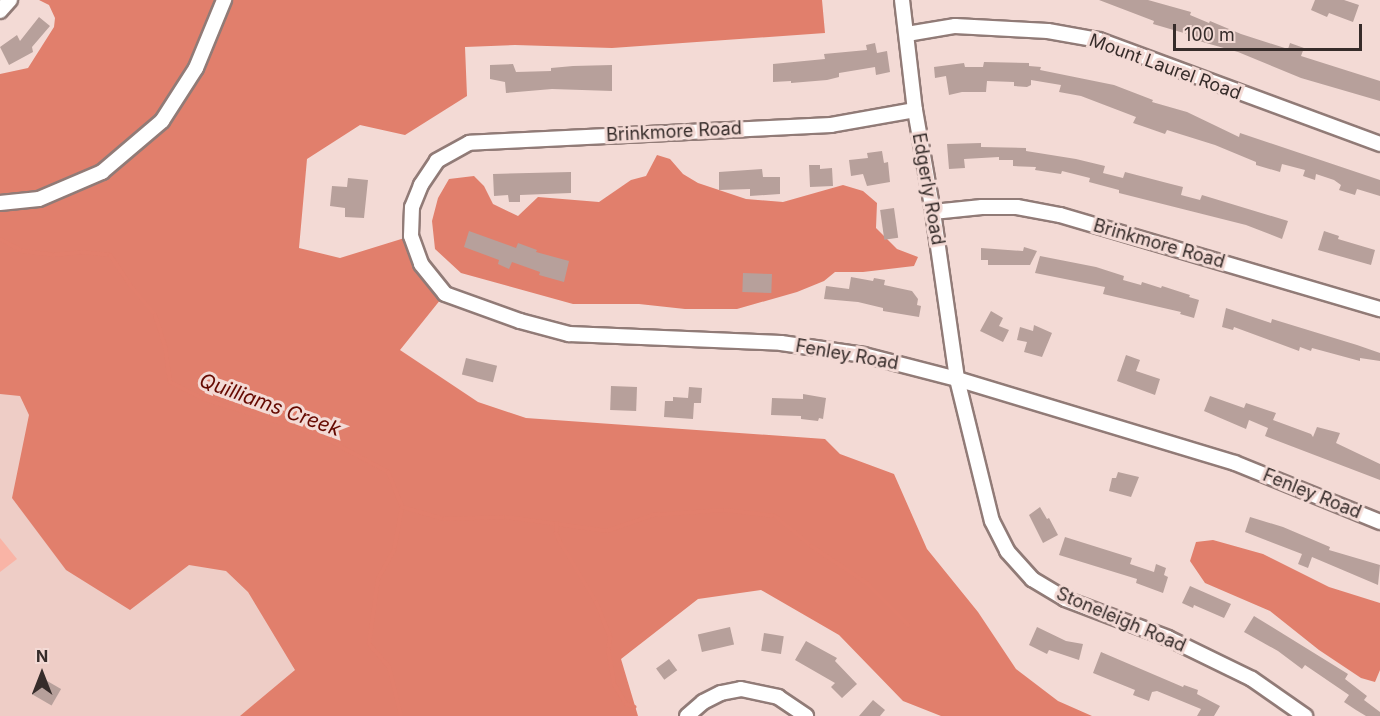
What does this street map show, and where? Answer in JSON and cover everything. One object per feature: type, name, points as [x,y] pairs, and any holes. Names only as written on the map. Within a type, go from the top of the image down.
[{"type":"street","points":[[0,203],[39,199],[102,172],[162,121],[196,68],[224,0]]},
{"type":"street","name":"Edgerly Road","points":[[902,0],[915,110],[933,212],[957,379]]},
{"type":"street","name":"Mount Laurel Road","points":[[907,34],[955,26],[1048,31],[1099,40],[1380,144]]},
{"type":"street","name":"Brinkmore Road","points":[[437,161],[469,143],[831,125],[915,110]]},
{"type":"street","name":"Fenley Road","points":[[437,161],[421,184],[412,207],[411,236],[422,264],[445,294],[520,321],[569,334],[822,348],[957,379],[1235,463],[1380,522]]},
{"type":"street","name":"Brinkmore Road","points":[[933,212],[982,207],[1017,207],[1060,215],[1380,309]]},
{"type":"street","name":"Stoneleigh Road","points":[[957,379],[992,521],[1007,551],[1032,579],[1065,599],[1168,638],[1252,679],[1305,716]]},
{"type":"street","points":[[687,716],[703,702],[721,693],[741,689],[778,697],[806,716]]},
{"type":"shaded area","points":[[39,0],[822,0],[825,33],[612,48],[515,45],[465,47],[467,96],[405,135],[360,125],[307,159],[299,248],[340,258],[411,236],[445,294],[400,350],[478,402],[526,418],[825,439],[840,454],[894,474],[927,549],[978,612],[1016,669],[1058,701],[1092,716],[941,716],[903,701],[839,635],[761,590],[698,599],[621,659],[638,716],[240,716],[295,670],[248,592],[226,571],[189,565],[130,610],[66,570],[12,498],[29,415],[20,396],[0,394],[0,74],[28,68],[54,27],[55,18],[49,5]]},
{"type":"shaded area","points":[[657,155],[670,159],[683,174],[698,183],[746,199],[783,202],[843,185],[863,191],[877,203],[876,228],[897,249],[918,257],[914,266],[863,272],[835,272],[824,281],[797,292],[737,309],[685,309],[639,304],[573,304],[461,273],[435,249],[432,221],[438,198],[449,179],[474,176],[484,186],[493,204],[518,216],[538,197],[599,202],[631,180],[646,176]]},
{"type":"shaded area","points":[[0,234],[467,716],[0,716]]},
{"type":"shaded area","points":[[0,538],[17,559],[0,572]]},
{"type":"shaded area","points":[[1213,540],[1263,554],[1329,587],[1380,603],[1380,670],[1375,682],[1361,678],[1319,650],[1270,611],[1205,583],[1190,561],[1196,542]]},
{"type":"building","points":[[1099,0],[1148,0],[1191,12],[1190,15],[1209,23],[1210,21],[1288,49],[1290,43],[1304,48],[1301,56],[1380,81],[1380,101],[1301,78],[1238,52],[1199,41],[1201,38],[1153,24],[1154,21]]},
{"type":"building","points":[[1315,0],[1344,0],[1359,5],[1353,22],[1329,13],[1327,17],[1311,10]]},
{"type":"building","points":[[39,17],[50,26],[32,47],[33,52],[9,65],[0,47],[17,35],[20,41]]},
{"type":"building","points":[[875,43],[877,53],[887,51],[890,72],[876,75],[875,67],[839,73],[839,77],[827,80],[773,82],[773,64],[825,59],[824,54],[867,50],[866,45]]},
{"type":"building","points":[[984,62],[1029,63],[1029,66],[1041,67],[1040,70],[1114,85],[1153,100],[1152,102],[1187,112],[1239,137],[1240,133],[1380,180],[1380,196],[1357,189],[1355,195],[1339,190],[1341,185],[1334,180],[1316,174],[1315,180],[1303,176],[1305,170],[1282,164],[1280,172],[1256,165],[1256,162],[1215,145],[1167,130],[1165,134],[1133,123],[1136,117],[1081,96],[1059,92],[1061,85],[1031,80],[1031,85],[1027,87],[1014,86],[1014,82],[987,81],[986,92],[962,92],[949,95],[946,76],[935,78],[934,67],[964,63],[965,67],[983,67]]},
{"type":"building","points":[[513,64],[516,72],[551,71],[551,68],[573,66],[612,65],[612,91],[552,89],[506,93],[505,82],[490,79],[490,65]]},
{"type":"building","points":[[981,143],[981,147],[1026,148],[1026,151],[1105,166],[1103,173],[1123,178],[1125,172],[1183,187],[1181,195],[1200,200],[1202,195],[1288,221],[1282,239],[1246,225],[1119,193],[1119,190],[1089,182],[1090,178],[1062,171],[1061,174],[1035,170],[1036,167],[1013,166],[1013,160],[999,160],[999,157],[964,159],[965,168],[949,169],[947,144]]},
{"type":"building","points":[[882,151],[884,163],[888,162],[890,182],[867,186],[863,174],[851,176],[849,160],[868,158],[867,153]]},
{"type":"building","points":[[809,165],[820,165],[820,169],[832,168],[833,186],[810,187]]},
{"type":"building","points":[[762,169],[763,177],[780,177],[780,194],[750,196],[750,189],[719,190],[719,172]]},
{"type":"building","points":[[571,172],[571,193],[520,195],[520,202],[509,202],[508,195],[494,196],[493,174]]},
{"type":"building","points":[[348,178],[368,180],[364,218],[345,217],[345,208],[330,206],[332,186],[347,187]]},
{"type":"building","points":[[894,208],[898,238],[884,240],[880,210]]},
{"type":"building","points":[[469,231],[516,248],[518,243],[537,250],[536,252],[569,261],[564,282],[539,275],[540,272],[512,262],[509,269],[498,264],[499,260],[464,247]]},
{"type":"building","points":[[1324,231],[1339,236],[1338,239],[1375,250],[1371,265],[1318,250]]},
{"type":"building","points":[[1024,247],[1037,251],[1030,265],[988,265],[988,260],[981,260],[981,248],[1023,251]]},
{"type":"building","points":[[1040,256],[1096,267],[1124,276],[1123,280],[1141,285],[1142,282],[1161,288],[1162,286],[1190,295],[1189,297],[1199,300],[1194,318],[1180,314],[1181,312],[1103,294],[1105,287],[1035,273]]},
{"type":"building","points":[[743,273],[772,274],[771,293],[742,292]]},
{"type":"building","points":[[851,277],[873,281],[874,278],[885,280],[884,285],[912,291],[918,299],[917,305],[921,306],[919,317],[883,311],[883,308],[858,302],[824,299],[826,286],[849,289]]},
{"type":"building","points":[[1226,308],[1271,323],[1272,319],[1357,345],[1380,353],[1380,361],[1360,358],[1360,361],[1312,348],[1311,351],[1300,347],[1299,351],[1234,327],[1233,330],[1222,327]]},
{"type":"building","points":[[991,311],[1003,318],[999,326],[1009,330],[1003,342],[980,331]]},
{"type":"building","points":[[1034,325],[1052,333],[1042,357],[1024,352],[1027,342],[1017,340],[1020,327],[1033,331]]},
{"type":"building","points":[[1126,355],[1140,360],[1136,371],[1160,379],[1155,395],[1117,381]]},
{"type":"building","points":[[466,358],[497,366],[493,382],[462,374]]},
{"type":"building","points":[[611,386],[637,387],[636,411],[610,410]]},
{"type":"building","points":[[689,387],[702,388],[701,403],[694,403],[693,419],[664,417],[665,401],[673,401],[673,397],[688,398]]},
{"type":"building","points":[[803,394],[826,398],[823,419],[819,418],[818,421],[801,419],[801,416],[771,415],[772,398],[803,399]]},
{"type":"building","points":[[1210,396],[1244,408],[1246,403],[1276,413],[1273,420],[1311,434],[1313,437],[1317,427],[1340,433],[1336,443],[1380,464],[1380,480],[1265,436],[1268,428],[1249,420],[1246,429],[1204,411]]},
{"type":"building","points":[[1118,472],[1139,477],[1131,497],[1109,491],[1112,478],[1116,478]]},
{"type":"building","points":[[1040,507],[1058,535],[1043,543],[1029,515]]},
{"type":"building","points":[[1250,517],[1283,527],[1330,547],[1329,550],[1380,565],[1378,585],[1312,557],[1308,568],[1298,564],[1302,554],[1245,532]]},
{"type":"building","points":[[1065,537],[1132,558],[1130,564],[1154,572],[1156,564],[1166,568],[1164,575],[1168,577],[1163,593],[1136,583],[1137,579],[1059,555]]},
{"type":"building","points":[[1190,586],[1231,604],[1224,618],[1194,605],[1193,608],[1182,603]]},
{"type":"building","points":[[1254,616],[1348,674],[1345,679],[1367,696],[1364,700],[1380,712],[1380,716],[1366,716],[1356,710],[1344,702],[1349,695],[1305,665],[1302,669],[1278,651],[1244,632]]},
{"type":"building","points":[[730,627],[734,645],[702,652],[698,634]]},
{"type":"building","points":[[1037,627],[1066,641],[1083,644],[1079,660],[1049,650],[1047,654],[1029,645]]},
{"type":"building","points":[[764,633],[784,636],[781,654],[761,651]]},
{"type":"building","points":[[806,641],[837,658],[835,661],[857,684],[842,698],[831,687],[835,683],[795,660]]},
{"type":"building","points":[[1101,652],[1183,687],[1184,685],[1198,690],[1197,694],[1220,706],[1214,716],[1197,716],[1201,709],[1157,691],[1152,692],[1149,701],[1133,695],[1135,690],[1093,673]]},
{"type":"building","points":[[669,659],[677,670],[664,680],[656,668]]},
{"type":"building","points":[[42,678],[61,689],[52,705],[32,694]]},
{"type":"building","points":[[873,700],[885,710],[880,716],[859,716]]},
{"type":"waterway","name":"Quilliams Creek","points":[[0,239],[23,251],[54,255],[81,252],[110,255],[130,285],[155,315],[165,346],[170,382],[204,399],[319,435],[388,472],[402,507],[394,550],[378,579],[369,644],[389,667],[401,716]]},
{"type":"waterway","points":[[402,507],[444,519],[506,517],[607,531],[653,515],[725,510],[775,516],[811,546],[867,583],[908,625]]},
{"type":"waterway","points":[[557,523],[556,533],[560,542],[596,602],[610,637],[608,649],[614,684],[626,704],[635,707]]}]
